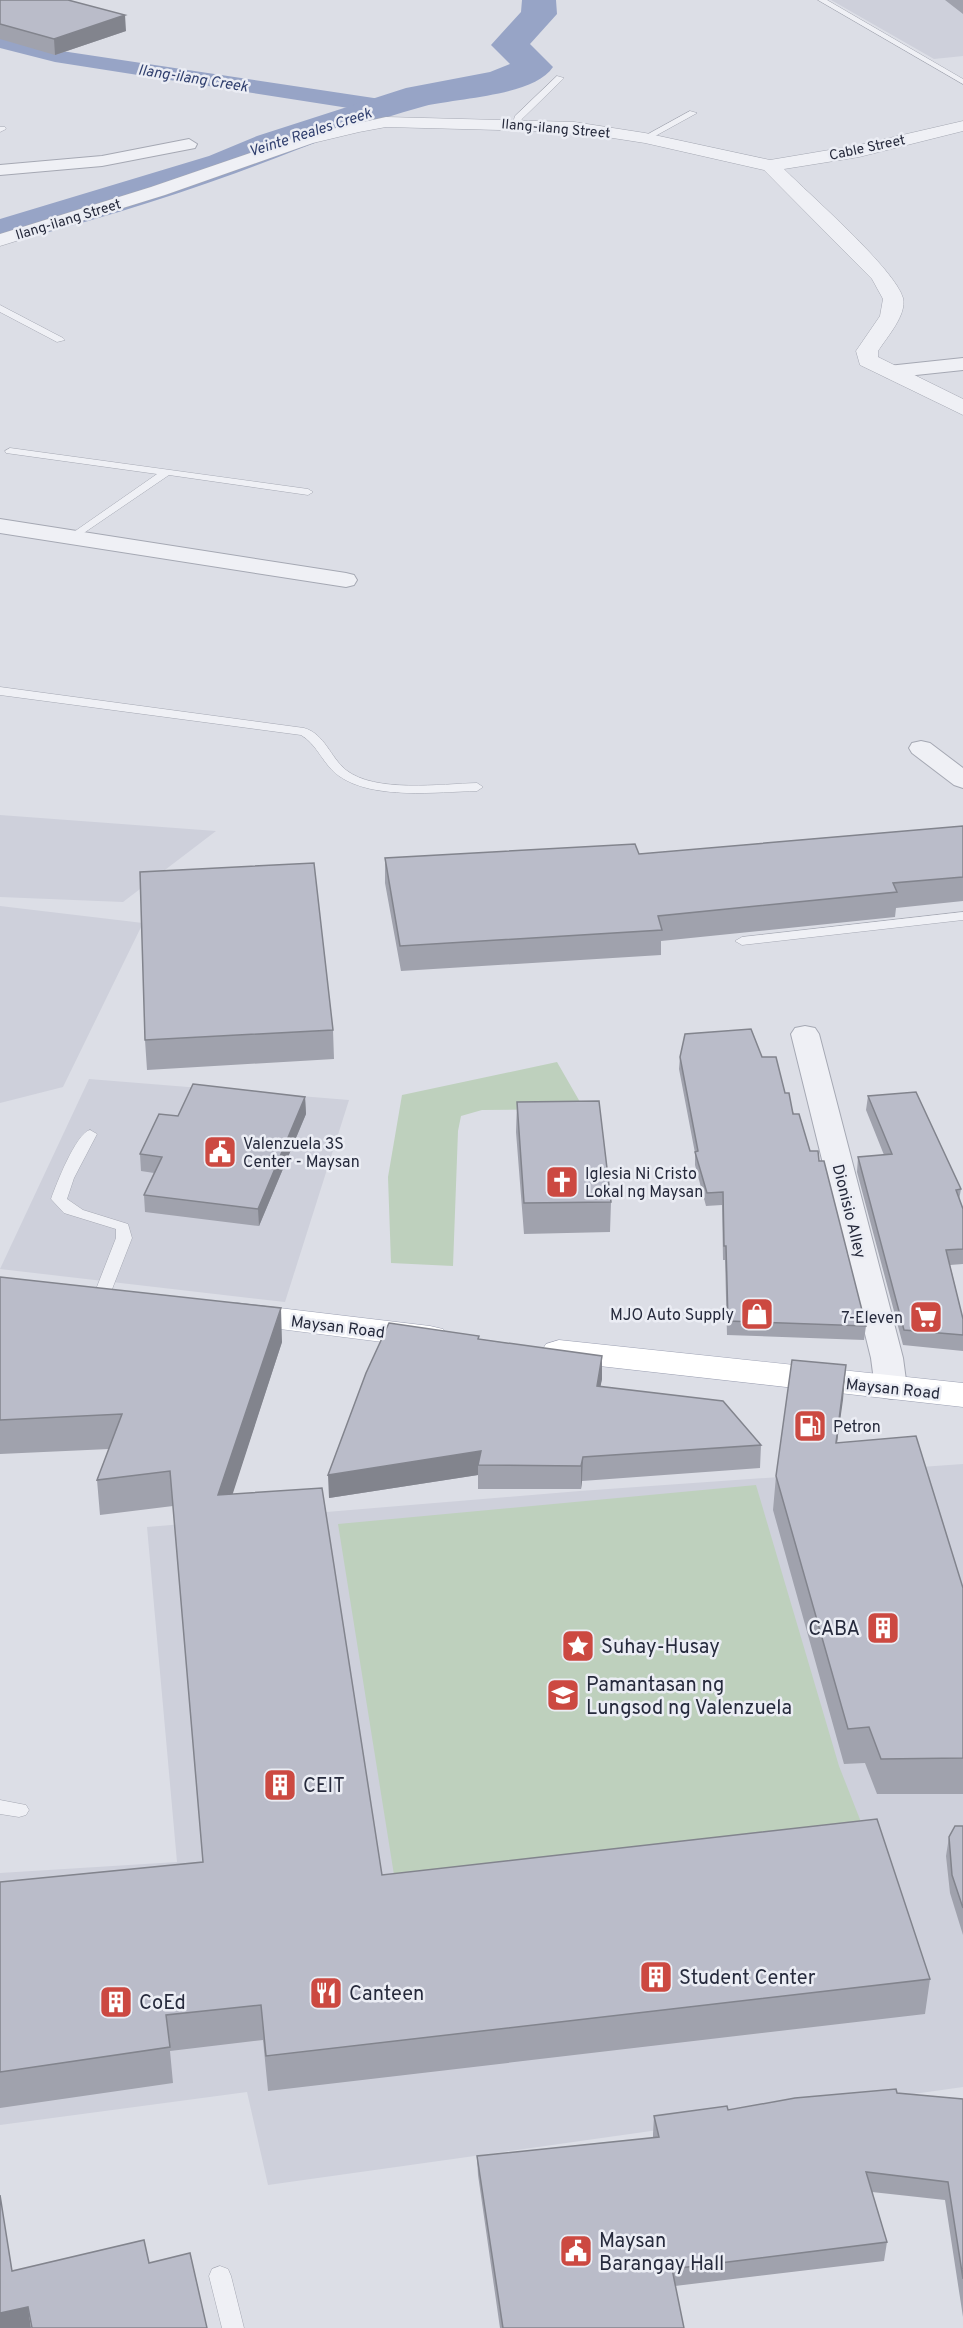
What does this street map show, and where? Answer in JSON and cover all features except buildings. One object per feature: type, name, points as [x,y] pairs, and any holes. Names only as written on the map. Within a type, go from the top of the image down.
[{"type":"main road","name":"Maysan Road","points":[[200,1309],[460,1341]]},
{"type":"main road","name":"Maysan Road","points":[[529,1349],[963,1395]]},
{"type":"street","name":"Ilang-ilang Street","points":[[0,240],[181,184],[299,140],[386,122],[574,127],[645,138],[770,166]]},
{"type":"street","name":"Cable Street","points":[[770,166],[859,151],[963,126]]},
{"type":"street","points":[[0,170],[102,161],[189,144]]},
{"type":"street","points":[[770,166],[881,276],[892,298],[891,316],[867,351],[868,360],[963,408]]},
{"type":"street","points":[[888,372],[963,364]]},
{"type":"street","points":[[0,526],[346,580]]},
{"type":"street","points":[[921,748],[963,780]]},
{"type":"street","name":"Dionisio Alley","points":[[805,1034],[889,1366],[891,1388]]},
{"type":"lane","points":[[822,0],[963,82]]},
{"type":"lane","points":[[515,124],[518,118],[560,78]]},
{"type":"lane","points":[[645,138],[693,113]]},
{"type":"lane","points":[[0,308],[60,340]]},
{"type":"lane","points":[[10,451],[308,492]]},
{"type":"lane","points":[[72,538],[167,472]]},
{"type":"lane","points":[[0,692],[27,693],[304,732],[316,738],[340,771],[364,783],[477,787]]},
{"type":"lane","points":[[742,941],[963,916]]},
{"type":"lane","points":[[90,1134],[66,1178],[58,1199],[67,1209],[111,1221],[123,1227],[124,1238],[100,1297]]},
{"type":"lane","points":[[220,2276],[233,2328]]},
{"type":"shaded area","points":[[831,0],[963,0],[963,56],[934,59]]},
{"type":"shaded area","points":[[0,815],[216,831],[123,902],[0,897]]},
{"type":"shaded area","points":[[0,906],[143,923],[63,1087],[0,1103]]},
{"type":"shaded area","points":[[89,1079],[349,1100],[285,1302],[0,1269]]},
{"type":"shaded area","name":"Pamantasan ng Lungsod ng Valenzuela","points":[[963,1464],[963,2087],[268,2185],[247,2092],[0,2125],[0,1873],[177,1862],[147,1527],[580,1491]]},
{"type":"green space","points":[[557,1062],[584,1109],[482,1110],[461,1116],[458,1131],[453,1266],[391,1263],[388,1177],[402,1095]]},
{"type":"green space","points":[[756,1485],[839,1766],[870,1845],[398,1900],[338,1524]]},
{"type":"waterway","name":"Veinte Reales Creek","points":[[0,232],[146,189],[223,164],[271,144],[419,96],[499,82],[535,67],[509,45],[539,14],[539,0]]},
{"type":"waterway","name":"Ilang-ilang Creek","points":[[0,42],[55,56],[387,107]]},
{"type":"place","name":"Valenzuela 3S Center - Maysan","points":[[220,1152]]},
{"type":"place","name":"Iglesia Ni Cristo Lokal ng Maysan","points":[[562,1182]]},
{"type":"place","name":"MJO Auto Supply","points":[[757,1314]]},
{"type":"place","name":"7-Eleven","points":[[926,1317]]},
{"type":"place","name":"Petron","points":[[810,1426]]},
{"type":"place","name":"CABA","points":[[883,1628]]},
{"type":"place","name":"Suhay-Husay","points":[[578,1646]]},
{"type":"place","name":"Pamantasan ng Lungsod ng Valenzuela","points":[[563,1695]]},
{"type":"place","name":"CEIT","points":[[280,1785]]},
{"type":"place","name":"Student Center","points":[[656,1977]]},
{"type":"place","name":"Canteen","points":[[326,1993]]},
{"type":"place","name":"CoEd","points":[[116,2002]]},
{"type":"place","name":"Maysan Barangay Hall","points":[[576,2251]]}]
